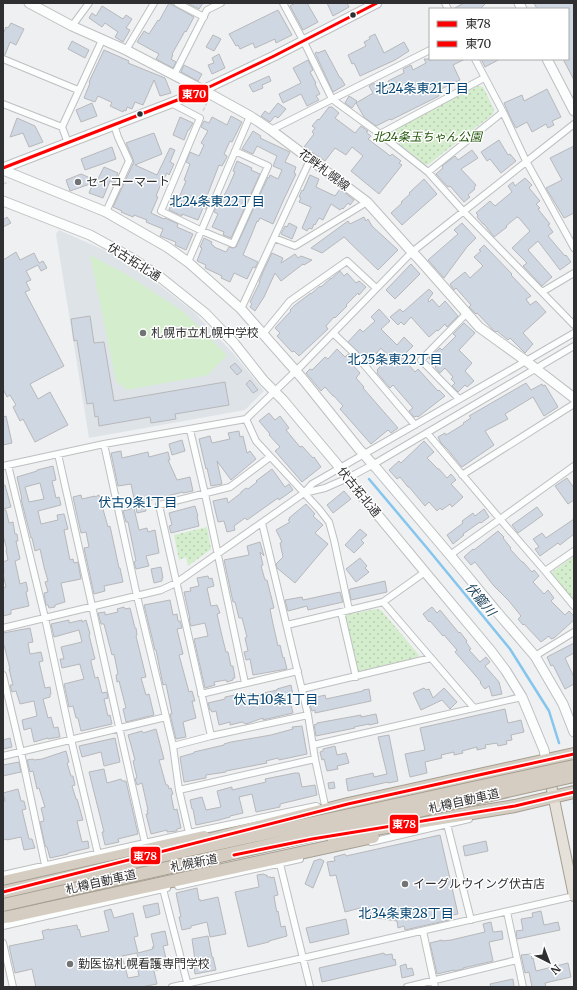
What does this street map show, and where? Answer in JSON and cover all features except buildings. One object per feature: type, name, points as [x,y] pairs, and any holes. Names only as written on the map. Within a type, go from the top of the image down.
[{"type":"highway","name":"札幌新道","points":[[3,892],[325,810],[574,754]]},
{"type":"highway","name":"札樽自動車道","points":[[3,892],[574,766]]},
{"type":"highway","name":"札樽自動車道","points":[[3,904],[574,776]]},
{"type":"highway","name":"札幌新道","points":[[3,900],[312,840],[515,806],[574,792]]},
{"type":"highway","points":[[3,917],[24,914],[515,806]]},
{"type":"highway","points":[[3,882],[231,831],[241,832]]},
{"type":"main road","name":"伏古拓北通","points":[[546,761],[574,896]]},
{"type":"street","name":"花畔札幌線","points":[[29,3],[72,26],[126,50],[203,90],[250,116],[271,130],[367,202],[479,327],[574,398]]},
{"type":"street","points":[[72,26],[89,3]]},
{"type":"street","points":[[126,50],[154,3]]},
{"type":"street","points":[[177,3],[204,17]]},
{"type":"street","points":[[174,75],[207,10],[221,3]]},
{"type":"street","points":[[283,3],[332,99],[428,172],[463,211],[574,325]]},
{"type":"street","points":[[3,169],[203,90],[274,56],[377,3]]},
{"type":"street","points":[[68,143],[62,127],[102,40]]},
{"type":"street","points":[[271,130],[429,50]]},
{"type":"street","points":[[3,59],[78,90]]},
{"type":"street","points":[[475,60],[503,112],[526,161],[574,248]]},
{"type":"street","points":[[548,60],[574,111]]},
{"type":"street","points":[[380,134],[484,78]]},
{"type":"street","points":[[171,103],[200,118],[161,211],[202,231],[234,244],[268,166],[235,151]]},
{"type":"street","points":[[3,104],[62,127]]},
{"type":"street","points":[[428,172],[503,112]]},
{"type":"street","points":[[188,262],[250,116]]},
{"type":"street","points":[[98,854],[45,618],[6,466],[104,444],[246,419],[296,371],[412,252],[574,124]]},
{"type":"street","points":[[106,212],[129,161],[114,125]]},
{"type":"street","points":[[241,309],[310,160]]},
{"type":"street","points":[[3,169],[106,212],[167,247],[188,262],[241,309],[296,371],[364,454],[535,656],[563,704],[574,732]]},
{"type":"street","name":"伏古拓北通","points":[[3,201],[90,235],[130,257],[160,277],[205,313],[234,343],[264,381],[283,400],[491,651],[506,671],[522,697],[544,750],[546,761]]},
{"type":"street","points":[[274,238],[295,246],[367,202]]},
{"type":"street","points":[[263,334],[290,301],[347,261],[376,288]]},
{"type":"street","points":[[542,292],[574,273]]},
{"type":"street","points":[[459,399],[421,360],[467,313]]},
{"type":"street","points":[[333,333],[355,354],[415,425]]},
{"type":"street","points":[[3,628],[161,590],[176,583],[304,493],[312,484],[574,333]]},
{"type":"street","points":[[304,493],[325,488],[374,464],[574,346]]},
{"type":"street","points":[[462,475],[574,404]]},
{"type":"street","points":[[246,419],[256,441],[319,509],[329,522],[349,610]]},
{"type":"street","points":[[190,430],[245,683]]},
{"type":"street","points":[[427,433],[574,606]]},
{"type":"street","points":[[104,444],[137,596],[173,746],[179,790],[189,833]]},
{"type":"street","points":[[58,454],[145,843]]},
{"type":"street","points":[[211,736],[158,505],[230,487],[270,457]]},
{"type":"street","points":[[450,555],[572,470]]},
{"type":"street","points":[[262,523],[308,715],[325,810]]},
{"type":"street","points":[[545,571],[574,551]]},
{"type":"street","points":[[287,625],[383,602],[425,572]]},
{"type":"street","points":[[383,602],[474,708]]},
{"type":"street","points":[[341,612],[356,677]]},
{"type":"street","points":[[535,656],[574,632]]},
{"type":"street","points":[[302,689],[431,658]]},
{"type":"street","points":[[201,694],[298,671]]},
{"type":"street","points":[[3,675],[45,865]]},
{"type":"street","points":[[313,746],[522,697]]},
{"type":"street","points":[[173,746],[211,736],[308,715]]},
{"type":"street","points":[[3,756],[166,717]]},
{"type":"street","points":[[179,790],[315,760]]},
{"type":"street","points":[[3,926],[280,864],[538,803],[553,796]]},
{"type":"street","points":[[3,875],[316,806],[325,810]]},
{"type":"street","points":[[446,824],[470,920]]},
{"type":"street","points":[[280,864],[310,987]]},
{"type":"street","points":[[163,889],[188,985]]},
{"type":"street","points":[[172,987],[188,985],[574,896]]},
{"type":"street","points":[[507,912],[523,987]]},
{"type":"street","points":[[423,931],[434,984]]},
{"type":"street","points":[[3,943],[13,987]]},
{"type":"street","points":[[407,987],[434,984],[517,960]]},
{"type":"path","points":[[200,118],[209,99]]},
{"type":"path","points":[[3,184],[11,182]]},
{"type":"shaded area","name":"札幌市立札幌中学校","points":[[59,230],[113,254],[154,281],[194,312],[233,353],[264,391],[245,410],[89,438],[56,234]]},
{"type":"green space","name":"北24条玉ちゃん公園","points":[[478,86],[483,87],[494,109],[493,114],[429,164],[425,165],[390,136],[390,131]]},
{"type":"green space","points":[[90,255],[126,274],[184,312],[227,355],[208,375],[127,390],[116,381]]},
{"type":"green space","points":[[207,527],[211,549],[188,566],[186,557],[179,560],[174,535]]},
{"type":"green space","points":[[574,556],[574,601],[551,575],[552,572]]},
{"type":"green space","points":[[376,609],[381,610],[419,655],[417,659],[359,672],[355,669],[344,619],[346,615]]},
{"type":"waterway","name":"伏籠川","points":[[369,479],[510,649],[549,711],[559,743]]},
{"type":"transit line","name":"東70","points":[[3,168],[203,90],[274,56],[377,3]]},
{"type":"transit line","name":"東78","points":[[3,892],[348,804],[574,754]]},
{"type":"transit line","name":"東78","points":[[234,855],[312,839],[515,806],[574,792]]},
{"type":"place","name":"セイコーマート","points":[[78,182]]},
{"type":"place","name":"札幌市立札幌中学校","points":[[143,333]]},
{"type":"place","name":"イーグルウイング伏古店","points":[[405,884]]},
{"type":"place","name":"勤医協札幌看護専門学校","points":[[70,964]]},
{"type":"district","name":"北24条東21丁目","points":[[422,88]]},
{"type":"district","name":"北24条東22丁目","points":[[217,201]]},
{"type":"district","name":"北25条東22丁目","points":[[395,359]]},
{"type":"district","name":"伏古9条1丁目","points":[[138,502]]},
{"type":"district","name":"伏古10条1丁目","points":[[276,699]]},
{"type":"district","name":"北34条東28丁目","points":[[406,913]]}]
